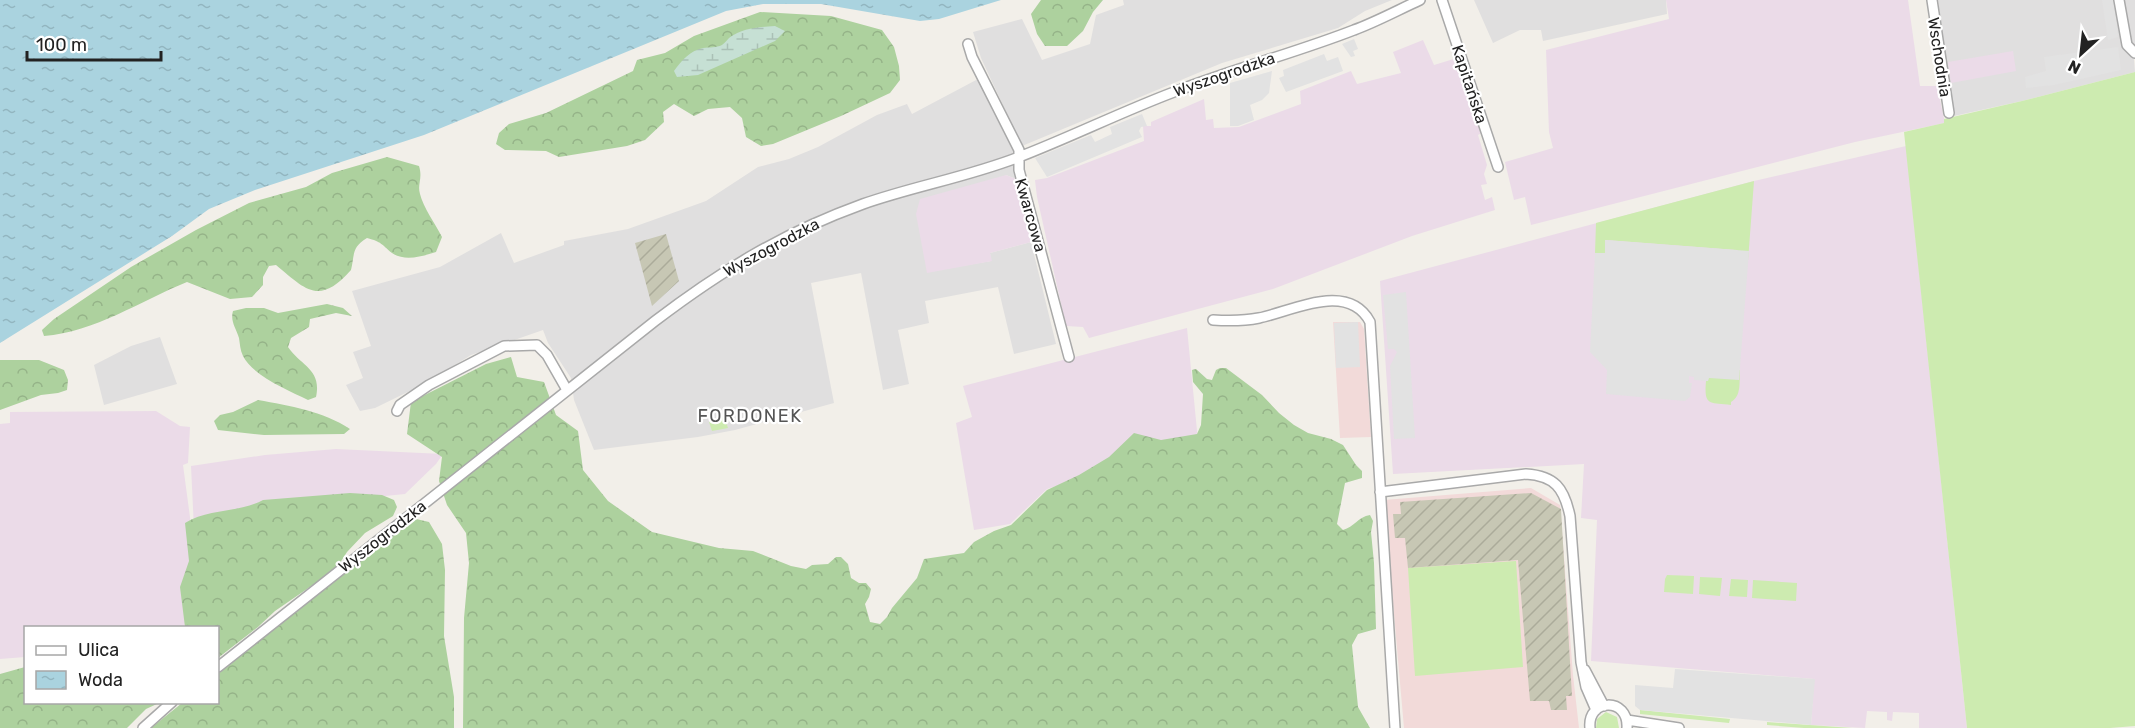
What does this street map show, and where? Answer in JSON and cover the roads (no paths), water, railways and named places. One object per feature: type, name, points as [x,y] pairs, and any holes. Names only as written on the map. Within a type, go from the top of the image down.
[{"type":"street","name":"Wyszogrodzka","points":[[219,666],[695,290],[779,239],[873,201],[1019,158],[1174,91],[1355,30],[1420,0]]},
{"type":"street","name":"Kapitańska","points":[[1442,0],[1498,167]]},
{"type":"street","name":"Wschodnia","points":[[1932,0],[1949,113]]},
{"type":"street","points":[[2120,0],[2127,45],[2135,53]]},
{"type":"street","name":"Kwarcowa","points":[[968,44],[972,57],[1019,150],[1019,170],[1072,355]]},
{"type":"street","points":[[1213,320],[1239,321],[1258,318],[1330,300],[1352,304],[1366,314],[1372,330],[1395,728]]},
{"type":"street","points":[[397,411],[400,405],[429,385],[504,346],[537,345],[547,355],[567,390]]},
{"type":"street","points":[[1380,492],[1526,474],[1540,475],[1552,481],[1565,496],[1570,516],[1581,662],[1586,687],[1600,708]]},
{"type":"street","points":[[143,728],[170,704]]},
{"type":"street","points":[[1590,728],[1590,718],[1600,708],[1616,706],[1625,714],[1627,724],[1679,728]]},
{"type":"water","points":[[0,0],[1001,0],[939,19],[920,21],[821,4],[763,4],[726,11],[424,135],[255,190],[209,209],[172,236],[0,343]]},
{"type":"district","name":"FORDONEK","points":[[750,416]]}]
